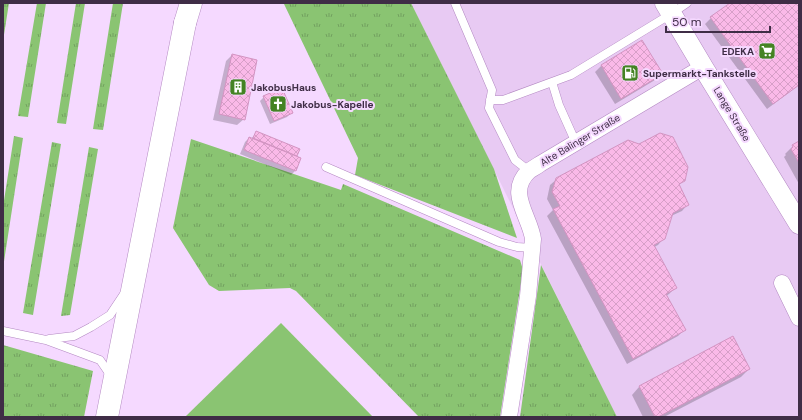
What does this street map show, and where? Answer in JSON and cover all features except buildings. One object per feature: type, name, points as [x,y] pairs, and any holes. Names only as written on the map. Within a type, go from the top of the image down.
[{"type":"main road","points":[[107,417],[188,10]]},
{"type":"street","name":"Lange Straße","points":[[674,7],[703,67],[799,224]]},
{"type":"street","name":"Alte Balinger Straße","points":[[509,417],[528,296],[534,239],[518,193],[521,181],[529,171],[703,67]]},
{"type":"street","points":[[782,283],[799,318]]},
{"type":"lane","points":[[455,3],[492,90],[489,108],[515,160],[529,171]]},
{"type":"lane","points":[[490,100],[503,100],[571,75],[674,7]]},
{"type":"lane","points":[[552,82],[559,105],[576,143]]},
{"type":"lane","points":[[326,167],[499,242],[532,251]]},
{"type":"lane","points":[[46,340],[74,336],[110,315],[134,281]]},
{"type":"lane","points":[[3,331],[46,340],[100,360],[110,374],[113,383]]},
{"type":"shaded area","points":[[411,3],[799,3],[799,417],[617,417]]},
{"type":"green space","points":[[3,3],[9,3],[3,41]]},
{"type":"green space","points":[[37,3],[46,3],[28,117],[18,116]]},
{"type":"green space","points":[[76,3],[85,3],[66,124],[57,123]]},
{"type":"green space","points":[[113,3],[123,3],[103,130],[93,129]]},
{"type":"green space","points":[[280,3],[411,3],[494,169],[517,238],[355,175],[358,158],[284,4]]},
{"type":"green space","points":[[14,136],[23,138],[3,268],[3,207]]},
{"type":"green space","points":[[191,139],[341,190],[343,184],[520,260],[523,270],[500,417],[419,417],[296,291],[290,288],[219,291],[209,285],[173,228]]},
{"type":"green space","points":[[52,142],[61,144],[33,315],[23,313]]},
{"type":"green space","points":[[89,147],[98,149],[70,315],[61,316]]},
{"type":"green space","points":[[541,265],[617,417],[520,417]]},
{"type":"green space","points":[[281,323],[373,417],[185,417]]},
{"type":"green space","points":[[3,345],[93,371],[84,417],[3,417]]},
{"type":"place","name":"EDEKA","points":[[767,51]]},
{"type":"place","name":"Supermarkt-Tankstelle","points":[[630,73]]},
{"type":"place","name":"JakobusHaus","points":[[238,87]]},
{"type":"place","name":"Jakobus-Kapelle","points":[[278,104]]}]
